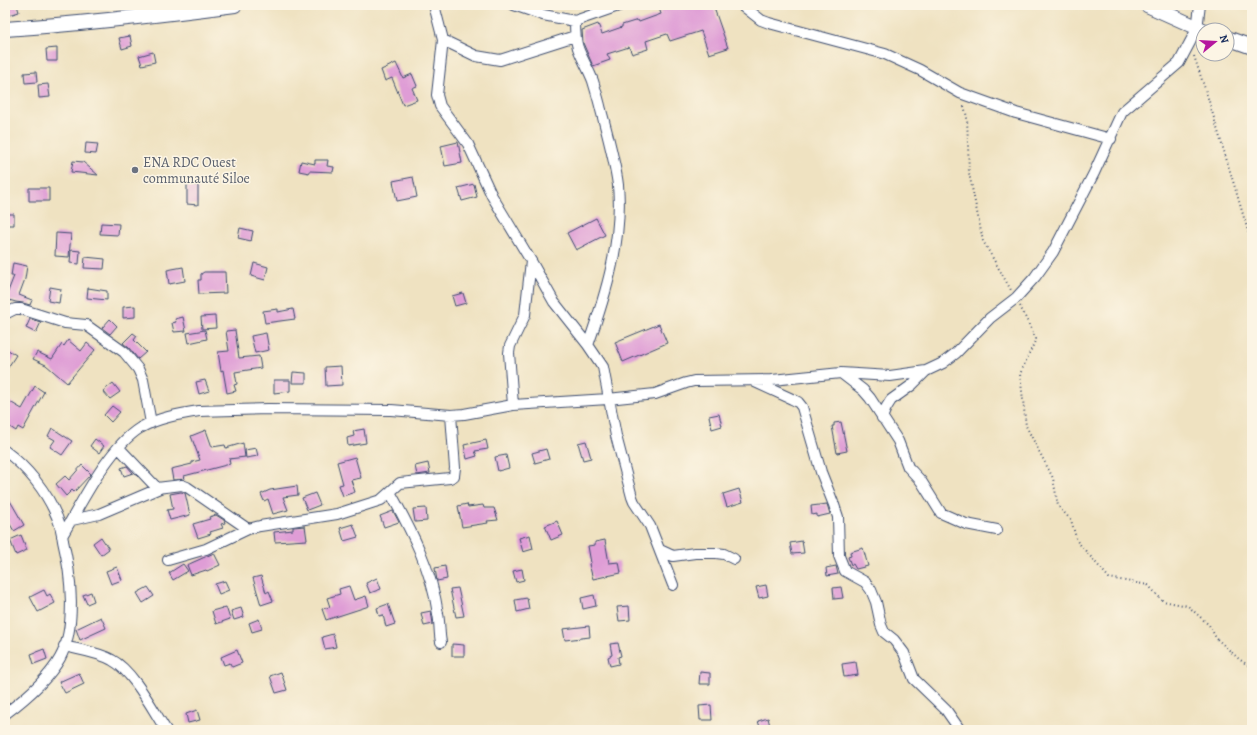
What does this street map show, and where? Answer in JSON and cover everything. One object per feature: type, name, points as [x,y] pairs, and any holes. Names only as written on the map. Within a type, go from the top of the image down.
[{"type":"main road","points":[[5,29],[129,18],[235,5]]},
{"type":"main road","points":[[1147,5],[1195,28]]},
{"type":"main road","points":[[1235,41],[1252,47]]},
{"type":"street","points":[[434,5],[443,40],[437,95],[440,106],[468,144],[492,196],[554,302],[588,345],[603,368],[616,436],[632,497],[650,526],[673,585]]},
{"type":"street","points":[[514,5],[543,15],[575,21],[621,5]]},
{"type":"street","points":[[742,5],[761,20],[769,23],[885,54],[920,70],[960,93],[1016,113],[1111,139]]},
{"type":"street","points":[[1200,5],[1200,22]]},
{"type":"street","points":[[575,21],[575,36],[578,48],[593,81],[601,111],[618,184],[619,207],[616,243],[608,283],[588,345]]},
{"type":"street","points":[[443,40],[476,56],[500,60],[575,36]]},
{"type":"street","points":[[62,536],[106,463],[129,437],[140,428],[151,423],[199,411],[391,410],[451,415],[477,413],[513,406],[655,394],[694,381],[772,380],[841,373],[890,376],[926,371],[943,363],[956,354],[990,318],[1016,298],[1035,277],[1053,252],[1111,139],[1122,112],[1179,63],[1195,37]]},
{"type":"street","points":[[513,406],[509,353],[510,346],[525,315],[530,261]]},
{"type":"street","points":[[5,314],[16,309],[21,309],[65,323],[86,325],[124,352],[138,369],[143,380],[151,423]]},
{"type":"street","points":[[882,418],[891,400],[912,385],[926,371]]},
{"type":"street","points":[[841,373],[866,394],[898,441],[908,467],[921,481],[941,513],[966,524],[996,530]]},
{"type":"street","points":[[752,381],[798,402],[802,407],[821,472],[838,517],[839,556],[842,566],[845,571],[865,582],[876,602],[884,632],[894,640],[904,653],[914,680],[946,710],[960,730]]},
{"type":"street","points":[[168,560],[206,549],[260,526],[337,514],[381,500],[400,483],[450,478],[454,476],[455,468],[451,415]]},
{"type":"street","points":[[119,448],[157,488],[160,488]]},
{"type":"street","points":[[5,451],[26,469],[52,505],[58,518],[70,572],[71,594],[69,628],[61,656],[45,679],[20,703],[5,714]]},
{"type":"street","points":[[72,520],[99,514],[160,488],[182,485],[248,530]]},
{"type":"street","points":[[390,492],[407,522],[426,566],[438,614],[441,642]]},
{"type":"street","points":[[660,550],[673,556],[695,553],[716,553],[724,554],[734,559]]},
{"type":"street","points":[[64,646],[100,654],[120,665],[132,678],[166,730]]},
{"type":"path","points":[[1190,44],[1208,98],[1251,241],[1252,269]]},
{"type":"path","points":[[960,93],[967,117],[968,173],[984,241],[1016,298],[1036,339],[1020,374],[1026,426],[1053,478],[1058,506],[1071,520],[1076,541],[1109,578],[1148,585],[1163,601],[1188,606],[1209,625],[1216,638],[1239,659],[1252,668]]},
{"type":"building","points":[[5,5],[17,5],[19,12],[6,16]]},
{"type":"building","points":[[658,5],[713,5],[728,48],[709,54],[701,31],[670,41],[667,34],[646,41],[648,49],[632,54],[629,47],[607,54],[610,60],[593,66],[583,43],[582,30],[598,24],[602,34],[622,27],[622,25],[638,20],[639,22],[661,14]]},
{"type":"building","points":[[130,36],[132,46],[122,49],[119,38]]},
{"type":"building","points":[[57,48],[57,61],[47,61],[46,49]]},
{"type":"building","points":[[153,52],[155,62],[142,65],[139,56]]},
{"type":"building","points":[[396,63],[403,78],[412,74],[417,86],[412,88],[417,100],[403,105],[392,78],[385,81],[381,70]]},
{"type":"building","points":[[36,72],[37,82],[25,83],[24,73]]},
{"type":"building","points":[[48,84],[50,97],[39,98],[38,85]]},
{"type":"building","points":[[458,142],[462,163],[445,166],[441,146]]},
{"type":"building","points":[[86,143],[98,144],[96,154],[85,153]]},
{"type":"building","points":[[315,160],[328,160],[327,166],[334,167],[333,172],[309,171],[309,173],[299,171],[301,161],[315,164]]},
{"type":"building","points":[[73,161],[83,162],[98,175],[71,172]]},
{"type":"building","points":[[413,177],[417,197],[397,201],[393,181]]},
{"type":"building","points":[[187,184],[198,185],[198,205],[187,204]]},
{"type":"building","points":[[474,184],[477,197],[462,201],[458,188]]},
{"type":"building","points":[[29,188],[49,188],[49,201],[29,201]]},
{"type":"building","points":[[5,214],[14,214],[14,225],[5,225]]},
{"type":"building","points":[[596,218],[605,235],[576,250],[567,233]]},
{"type":"building","points":[[101,223],[119,224],[118,235],[100,234]]},
{"type":"building","points":[[240,228],[253,231],[251,241],[238,238]]},
{"type":"building","points":[[56,233],[71,234],[69,257],[55,256]]},
{"type":"building","points":[[71,250],[80,251],[79,264],[70,263]]},
{"type":"building","points":[[85,257],[105,259],[104,269],[84,268]]},
{"type":"building","points":[[13,263],[27,266],[25,279],[19,295],[32,300],[30,305],[5,299],[14,276],[11,276]]},
{"type":"building","points":[[254,263],[268,267],[265,280],[251,276]]},
{"type":"building","points":[[183,267],[185,281],[169,284],[167,270]]},
{"type":"building","points":[[204,272],[225,272],[226,293],[199,294],[198,280],[201,280],[201,274]]},
{"type":"building","points":[[50,287],[61,289],[59,303],[48,301]]},
{"type":"building","points":[[88,288],[107,291],[107,300],[87,298]]},
{"type":"building","points":[[463,293],[466,303],[455,306],[452,296]]},
{"type":"building","points":[[135,306],[135,317],[123,318],[123,307]]},
{"type":"building","points":[[278,309],[278,312],[293,309],[295,319],[265,323],[263,311]]},
{"type":"building","points":[[215,316],[216,328],[202,329],[201,317]]},
{"type":"building","points":[[183,317],[186,331],[174,332],[172,323],[176,322],[175,319]]},
{"type":"building","points":[[30,319],[41,322],[36,333],[26,328]]},
{"type":"building","points":[[110,319],[117,326],[110,334],[102,328]]},
{"type":"building","points":[[659,324],[667,343],[623,362],[615,342]]},
{"type":"building","points":[[205,330],[207,339],[189,343],[187,333]]},
{"type":"building","points":[[235,330],[239,358],[259,356],[261,368],[235,372],[237,384],[234,385],[236,391],[227,393],[218,352],[229,351],[226,331]]},
{"type":"building","points":[[133,333],[137,336],[134,340],[146,352],[138,359],[123,343]]},
{"type":"building","points":[[266,333],[269,350],[255,353],[251,336]]},
{"type":"building","points":[[68,340],[81,351],[87,343],[95,350],[67,383],[46,365],[33,359],[37,352],[52,359],[62,344],[64,346]]},
{"type":"building","points":[[5,348],[16,355],[5,372]]},
{"type":"building","points":[[341,366],[342,385],[326,386],[325,367]]},
{"type":"building","points":[[293,372],[306,373],[306,383],[292,383]]},
{"type":"building","points":[[205,380],[209,391],[199,394],[196,382]]},
{"type":"building","points":[[274,380],[290,380],[290,391],[274,393]]},
{"type":"building","points":[[113,383],[120,392],[110,399],[103,391]]},
{"type":"building","points":[[35,386],[44,392],[23,430],[18,427],[16,431],[7,425],[8,423],[5,421],[5,399],[22,409]]},
{"type":"building","points":[[112,406],[120,412],[111,422],[104,415]]},
{"type":"building","points":[[719,414],[722,426],[712,429],[709,416]]},
{"type":"building","points":[[841,422],[847,451],[837,453],[832,426],[834,426],[834,423]]},
{"type":"building","points":[[52,428],[72,441],[62,455],[50,447],[55,440],[48,436]]},
{"type":"building","points":[[364,429],[366,443],[348,446],[347,438],[354,436],[353,431]]},
{"type":"building","points":[[206,430],[212,447],[225,445],[226,448],[243,443],[245,457],[229,459],[230,464],[184,476],[185,479],[173,480],[171,469],[192,464],[192,462],[200,460],[191,436]]},
{"type":"building","points":[[95,439],[104,446],[99,453],[90,446]]},
{"type":"building","points":[[486,440],[488,449],[475,451],[477,456],[467,459],[464,445]]},
{"type":"building","points":[[586,441],[591,458],[583,460],[578,443]]},
{"type":"building","points":[[256,448],[258,456],[246,458],[245,450]]},
{"type":"building","points":[[546,449],[549,459],[535,463],[532,453]]},
{"type":"building","points":[[506,455],[509,468],[498,471],[495,457]]},
{"type":"building","points":[[355,457],[361,478],[351,480],[355,492],[343,496],[339,485],[343,484],[337,462]]},
{"type":"building","points":[[428,463],[430,473],[417,475],[415,466]]},
{"type":"building","points":[[82,465],[91,474],[74,492],[72,490],[66,496],[56,484],[65,476],[69,480]]},
{"type":"building","points":[[127,466],[133,473],[124,476],[121,468]]},
{"type":"building","points":[[297,486],[298,495],[283,497],[288,510],[273,514],[268,499],[264,501],[261,494],[270,490]]},
{"type":"building","points":[[739,489],[743,502],[727,507],[723,494]]},
{"type":"building","points":[[5,492],[24,525],[14,531],[5,516]]},
{"type":"building","points":[[181,492],[185,493],[190,515],[170,520],[167,510],[173,509],[170,494]]},
{"type":"building","points":[[315,493],[320,505],[307,510],[302,498]]},
{"type":"building","points":[[467,504],[468,507],[483,505],[484,508],[494,508],[498,520],[462,527],[458,506]]},
{"type":"building","points":[[827,504],[830,514],[817,517],[817,514],[812,515],[811,506]]},
{"type":"building","points":[[426,508],[427,521],[415,522],[413,509]]},
{"type":"building","points":[[393,511],[399,522],[384,527],[380,516]]},
{"type":"building","points":[[216,515],[224,520],[225,523],[221,524],[223,528],[198,538],[193,524],[210,519],[209,517]]},
{"type":"building","points":[[557,521],[563,535],[551,540],[545,526]]},
{"type":"building","points":[[353,524],[358,537],[344,541],[340,528]]},
{"type":"building","points":[[305,526],[307,540],[275,542],[274,532],[293,530],[293,527]]},
{"type":"building","points":[[21,535],[27,550],[16,555],[10,540]]},
{"type":"building","points":[[530,535],[533,549],[523,552],[519,538]]},
{"type":"building","points":[[101,537],[109,549],[101,555],[93,543]]},
{"type":"building","points":[[605,540],[609,563],[619,562],[621,573],[593,579],[589,564],[591,563],[588,546],[595,545],[595,542]]},
{"type":"building","points":[[802,541],[804,553],[792,554],[790,543]]},
{"type":"building","points":[[863,548],[868,566],[856,569],[853,564],[851,565],[848,557],[851,556],[850,552]]},
{"type":"building","points":[[214,553],[220,565],[207,571],[206,570],[191,575],[187,565]]},
{"type":"building","points":[[183,564],[188,571],[173,580],[169,573]]},
{"type":"building","points":[[445,566],[447,579],[437,581],[435,568]]},
{"type":"building","points":[[836,566],[838,574],[827,576],[826,568]]},
{"type":"building","points":[[117,567],[122,580],[111,584],[106,571]]},
{"type":"building","points":[[522,569],[524,580],[516,582],[513,571]]},
{"type":"building","points":[[261,576],[266,593],[269,591],[273,601],[261,605],[253,578]]},
{"type":"building","points":[[377,578],[381,589],[370,593],[366,583]]},
{"type":"building","points":[[225,581],[229,590],[219,594],[215,584]]},
{"type":"building","points":[[766,585],[768,596],[759,598],[756,587]]},
{"type":"building","points":[[349,586],[354,600],[366,596],[369,606],[326,620],[322,609],[330,607],[327,598],[340,594],[339,589]]},
{"type":"building","points":[[148,587],[154,596],[143,603],[137,593]]},
{"type":"building","points":[[841,587],[843,598],[834,599],[833,588]]},
{"type":"building","points":[[458,588],[464,616],[456,617],[450,589]]},
{"type":"building","points":[[44,590],[47,596],[50,594],[55,603],[38,612],[30,597]]},
{"type":"building","points":[[91,592],[94,601],[87,604],[83,595]]},
{"type":"building","points":[[594,595],[596,606],[583,609],[581,598]]},
{"type":"building","points":[[527,598],[529,609],[517,612],[515,600]]},
{"type":"building","points":[[388,604],[395,624],[386,627],[383,615],[379,616],[377,608]]},
{"type":"building","points":[[629,606],[630,620],[619,621],[617,607]]},
{"type":"building","points":[[226,607],[230,619],[216,624],[212,611]]},
{"type":"building","points":[[241,608],[244,617],[234,620],[231,611]]},
{"type":"building","points":[[431,611],[433,624],[424,626],[421,613]]},
{"type":"building","points":[[101,617],[106,628],[80,640],[76,629]]},
{"type":"building","points":[[259,619],[262,629],[252,632],[249,623]]},
{"type":"building","points":[[589,626],[590,637],[565,640],[563,629]]},
{"type":"building","points":[[333,634],[336,647],[325,649],[322,637]]},
{"type":"building","points":[[618,643],[621,656],[618,657],[619,664],[610,666],[608,657],[612,655],[610,644]]},
{"type":"building","points":[[452,644],[464,645],[464,656],[452,656]]},
{"type":"building","points":[[44,649],[47,659],[34,664],[31,654]]},
{"type":"building","points":[[237,650],[242,663],[232,667],[230,663],[224,665],[221,657]]},
{"type":"building","points":[[856,662],[858,675],[844,677],[842,664]]},
{"type":"building","points":[[281,672],[287,690],[276,693],[270,676]]},
{"type":"building","points":[[700,672],[710,673],[710,684],[699,684]]},
{"type":"building","points":[[79,673],[84,684],[65,693],[59,682]]},
{"type":"building","points":[[711,705],[712,720],[700,720],[699,706]]},
{"type":"building","points":[[197,710],[200,720],[188,723],[186,714]]},
{"type":"building","points":[[768,718],[771,730],[761,730],[758,721]]},
{"type":"place","name":"ENA RDC Ouest communauté Siloe","points":[[135,170]]}]
